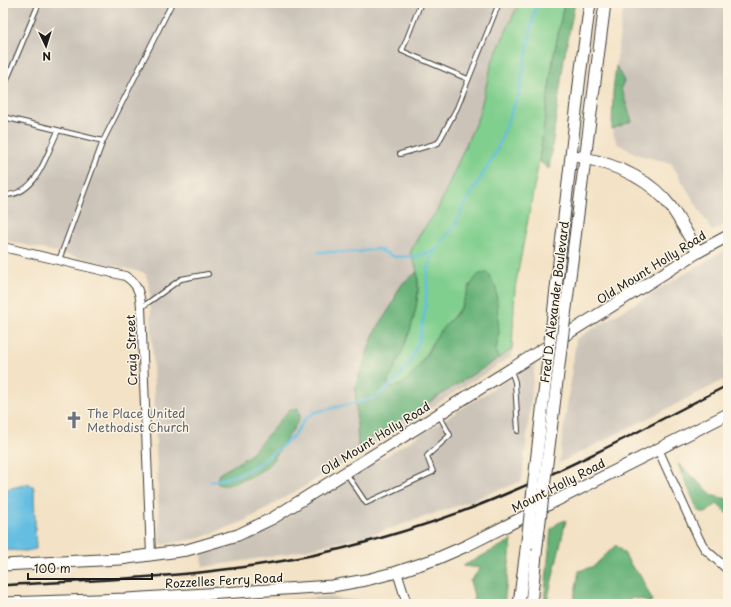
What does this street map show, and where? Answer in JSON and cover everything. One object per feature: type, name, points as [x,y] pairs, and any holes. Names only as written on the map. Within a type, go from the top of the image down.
[{"type":"street","name":"Fred D. Alexander Boulevard","points":[[519,604],[590,3]]},
{"type":"street","name":"Fred D. Alexander Boulevard","points":[[531,604],[565,316],[605,3]]},
{"type":"street","points":[[571,155],[621,169],[657,191],[672,208],[698,252]]},
{"type":"street","name":"Old Mount Holly Road","points":[[3,565],[120,559],[187,550],[238,535],[273,518],[698,252],[728,236]]},
{"type":"street","name":"Craig Street","points":[[3,247],[125,276],[137,286],[140,293],[141,307],[151,555]]},
{"type":"street","name":"Mount Holly Road","points":[[397,572],[436,559],[466,546],[728,414]]},
{"type":"street","points":[[658,449],[699,539],[705,549],[728,570]]},
{"type":"street","points":[[397,572],[407,604]]},
{"type":"street","name":"Rozzelles Ferry Road","points":[[3,603],[127,601],[332,586],[366,580],[397,572]]},
{"type":"lane","points":[[3,89],[39,3]]},
{"type":"lane","points":[[59,260],[103,141],[172,3]]},
{"type":"lane","points":[[417,3],[420,5],[402,51],[468,79]]},
{"type":"lane","points":[[400,154],[438,143],[457,108],[499,3]]},
{"type":"lane","points":[[3,117],[103,141]]},
{"type":"lane","points":[[3,195],[20,193],[34,182],[58,130]]},
{"type":"lane","points":[[141,307],[181,279],[208,274]]},
{"type":"lane","points":[[511,369],[515,382],[518,431]]},
{"type":"lane","points":[[346,472],[366,504],[433,472],[427,456],[450,435],[438,414]]},
{"type":"shaded area","points":[[3,3],[564,3],[553,60],[539,161],[515,288],[512,356],[347,461],[245,521],[200,538],[160,545],[150,288],[145,273],[3,240]]},
{"type":"shaded area","points":[[626,3],[728,3],[728,224],[712,231],[671,163],[639,155],[618,144],[613,133],[613,92],[622,15]]},
{"type":"shaded area","points":[[728,248],[728,378],[559,463],[576,339]]},
{"type":"shaded area","points":[[535,363],[522,481],[457,506],[370,535],[281,555],[203,567],[202,555],[247,541],[267,530]]},
{"type":"shaded area","points":[[324,597],[355,600],[367,604],[221,604]]},
{"type":"green space","points":[[519,3],[564,3],[553,60],[539,161],[515,288],[512,349],[499,358],[496,350],[499,332],[470,284],[459,309],[435,339],[415,372],[404,383],[389,387],[388,381],[406,341],[418,295],[416,265],[410,253],[420,234],[437,211],[479,115],[492,62]]},
{"type":"green space","points":[[564,3],[575,3],[564,59],[549,169],[539,161],[553,60]]},
{"type":"green space","points":[[616,66],[624,81],[621,88],[632,121],[612,129],[613,92]]},
{"type":"green space","points":[[417,272],[418,286],[415,314],[406,342],[388,381],[389,387],[398,386],[413,374],[441,330],[458,312],[469,289],[479,274],[488,273],[496,288],[499,332],[496,350],[499,358],[358,447],[355,388],[374,333],[393,303],[397,292],[403,283]]},
{"type":"green space","points":[[298,408],[300,417],[275,457],[266,467],[254,475],[229,485],[221,485],[216,482],[219,474],[249,456],[290,409]]},
{"type":"green space","points":[[678,464],[714,496],[728,499],[728,514],[717,504],[706,513],[698,511]]},
{"type":"green space","points":[[566,520],[547,602],[544,603],[551,529],[558,523]]},
{"type":"green space","points":[[512,540],[504,604],[472,604],[474,596],[470,581],[481,568],[463,566]]},
{"type":"green space","points":[[616,545],[624,553],[634,570],[640,575],[652,600],[650,603],[632,598],[623,604],[573,604],[579,571],[594,566]]},
{"type":"water","points":[[28,484],[33,486],[34,489],[36,549],[26,551],[3,550],[3,490]]},
{"type":"waterway","points":[[211,482],[240,474],[255,466],[281,447],[294,435],[305,419],[315,412],[372,399],[383,392],[397,379],[409,363],[419,341],[425,311],[428,268],[435,251],[457,222],[463,207],[496,152],[519,93],[536,3]]},
{"type":"waterway","points":[[319,252],[357,252],[377,249],[395,257],[417,256],[435,251]]},
{"type":"railway","points":[[3,585],[144,577],[237,568],[329,552],[374,540],[459,513],[536,481],[619,441],[728,385]]},
{"type":"place","name":"The Place United Methodist Church","points":[[74,420]]}]
